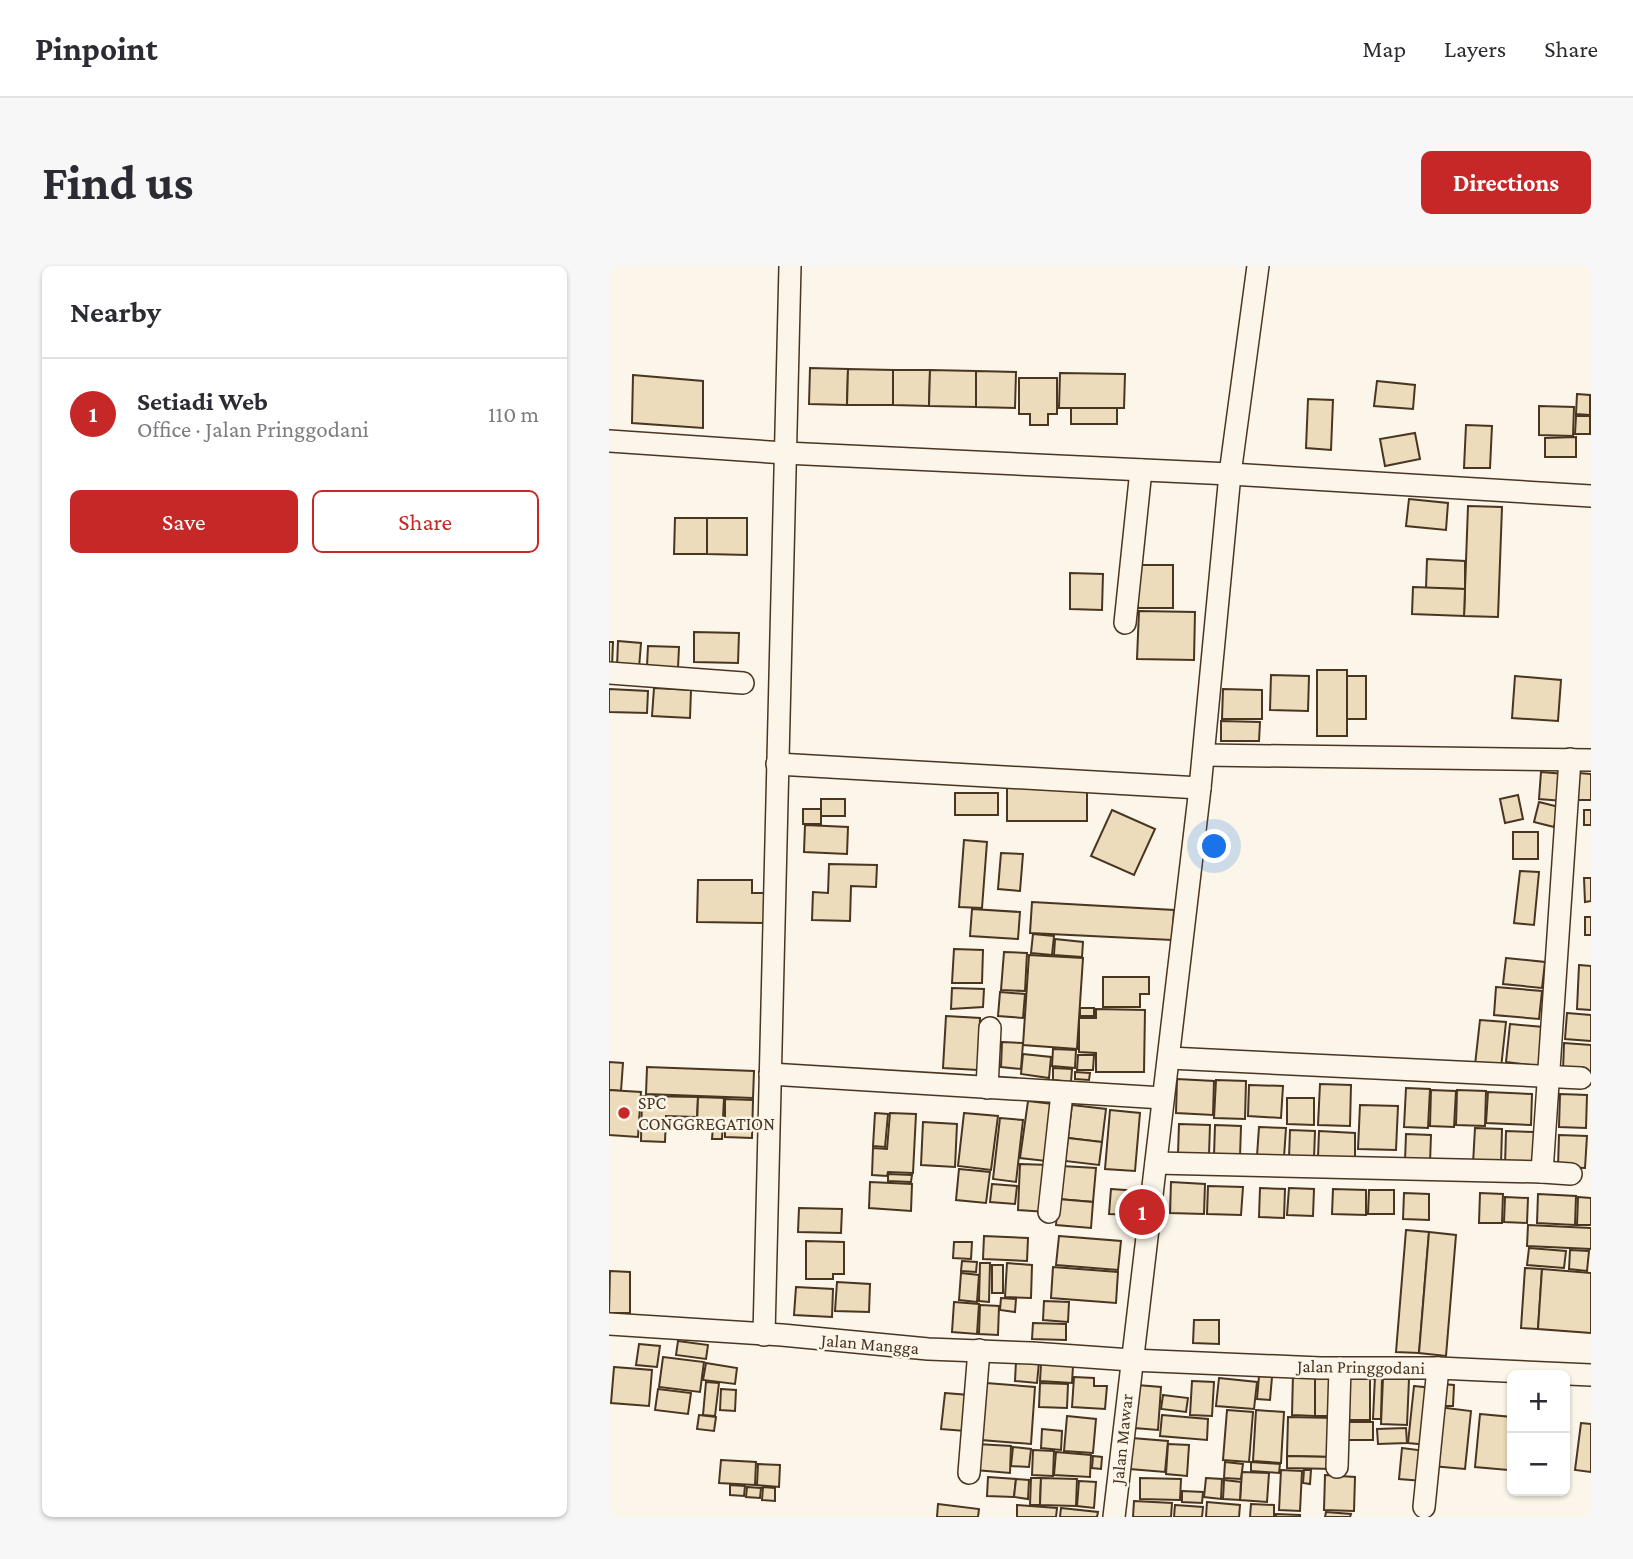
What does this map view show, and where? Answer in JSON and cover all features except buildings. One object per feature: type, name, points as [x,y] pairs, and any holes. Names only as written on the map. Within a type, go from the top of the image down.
[{"type":"street","points":[[764,1335],[790,266]]},
{"type":"street","name":"Jalan Mawar","points":[[1114,1517],[1204,755],[1230,474],[1258,266]]},
{"type":"street","points":[[609,441],[785,453],[1230,474],[1591,496]]},
{"type":"street","points":[[1125,623],[1141,470]]},
{"type":"street","points":[[609,673],[743,684]]},
{"type":"street","points":[[1204,755],[1581,759],[1542,1172]]},
{"type":"street","points":[[777,764],[1200,788]]},
{"type":"street","points":[[987,1088],[991,1028]]},
{"type":"street","points":[[1169,1058],[1581,1077]]},
{"type":"street","points":[[770,1074],[1163,1098]]},
{"type":"street","points":[[1049,1212],[1062,1093]]},
{"type":"street","points":[[1156,1163],[1571,1174]]},
{"type":"street","name":"Jalan Mangga","points":[[609,1324],[928,1349],[1131,1360]]},
{"type":"street","points":[[969,1473],[979,1350]]},
{"type":"street","name":"Jalan Pringgodani","points":[[1131,1360],[1591,1375]]},
{"type":"street","points":[[1337,1467],[1340,1368]]},
{"type":"street","points":[[1424,1507],[1438,1368]]},
{"type":"place","name":"SPC CONGGREGATION","points":[[624,1113]]},
{"type":"place","name":"Setiadi Web","points":[[1142,1212]]}]
